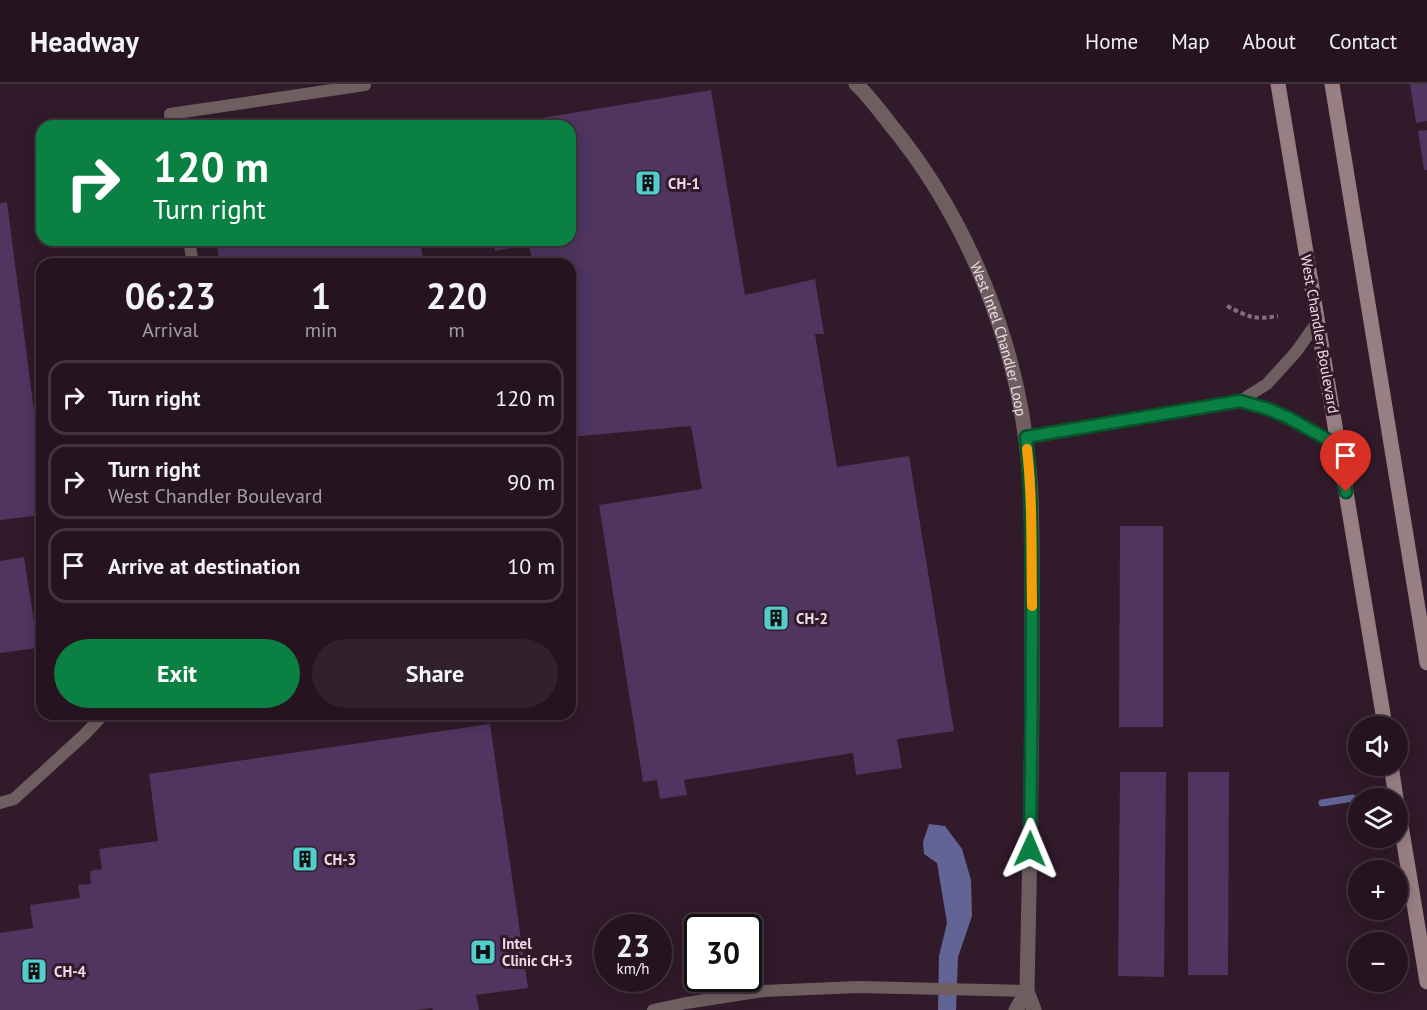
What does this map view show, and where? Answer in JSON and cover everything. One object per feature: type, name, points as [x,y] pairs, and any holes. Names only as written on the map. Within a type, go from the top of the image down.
[{"type":"main road","name":"West Chandler Boulevard","points":[[1278,84],[1383,716]]},
{"type":"main road","points":[[1332,84],[1427,663]]},
{"type":"main road","points":[[1405,848],[1427,982]]},
{"type":"street","name":"West Intel Chandler Loop","points":[[856,84],[865,92],[922,166],[966,242],[985,287],[1009,356],[1026,437],[1030,471],[1032,637],[1027,991],[1034,1010]]},
{"type":"street","name":"West Intel Chandler Loop","points":[[1016,1010],[1027,991]]},
{"type":"lane","points":[[171,120],[170,114],[365,85]]},
{"type":"lane","points":[[1026,437],[1240,401],[1267,384],[1296,352],[1318,321]]},
{"type":"lane","points":[[1240,401],[1289,418],[1339,446]]},
{"type":"lane","points":[[0,803],[14,800],[98,720]]},
{"type":"lane","points":[[653,1010],[763,991],[858,987],[1027,991]]},
{"type":"path","points":[[1227,306],[1250,318],[1278,316]]},
{"type":"water","points":[[929,824],[945,826],[962,849],[971,880],[972,916],[958,957],[956,1010],[938,1010],[939,956],[947,923],[937,863],[924,854],[923,842]]},
{"type":"building","points":[[1410,84],[1427,84],[1427,121],[1416,123]]},
{"type":"building","points":[[711,90],[745,295],[815,279],[824,334],[815,334],[837,467],[909,456],[954,731],[897,739],[902,768],[856,775],[853,753],[684,780],[687,795],[660,799],[657,780],[643,782],[599,505],[702,489],[691,426],[576,436],[576,258],[532,258],[529,246],[576,246],[576,120],[529,120]]},
{"type":"building","points":[[1427,130],[1427,170],[1424,170],[1418,131]]},
{"type":"building","points":[[7,202],[36,427],[36,516],[0,520],[0,203]]},
{"type":"building","points":[[217,246],[421,246],[423,258],[219,258]]},
{"type":"building","points":[[494,246],[523,246],[495,251]]},
{"type":"building","points":[[1120,526],[1163,526],[1163,727],[1119,727]]},
{"type":"building","points":[[24,557],[36,648],[0,653],[0,561]]},
{"type":"building","name":"CH-3","points":[[490,724],[528,988],[476,995],[479,1010],[433,1010],[432,1008],[416,1010],[0,1010],[0,933],[33,928],[30,905],[80,898],[78,885],[91,884],[90,871],[102,869],[99,849],[158,841],[149,774]]},
{"type":"building","points":[[1120,772],[1166,772],[1164,977],[1118,976]]},
{"type":"building","points":[[1188,772],[1229,772],[1228,975],[1188,975]]},
{"type":"waterway","points":[[1322,803],[1348,799]]},
{"type":"slow traffic","points":[[1027,449],[1030,471],[1032,606]]},
{"type":"place","name":"CH-1","points":[[648,183]]},
{"type":"place","name":"CH-2","points":[[776,618]]},
{"type":"place","name":"CH-3","points":[[305,859]]},
{"type":"place","name":"Intel Clinic CH-3","points":[[483,952]]},
{"type":"place","name":"CH-4","points":[[34,971]]},
{"type":"route","points":[[1030,849],[1031,518],[1030,471],[1026,437],[1240,401],[1289,418],[1339,446],[1346,492]]}]
